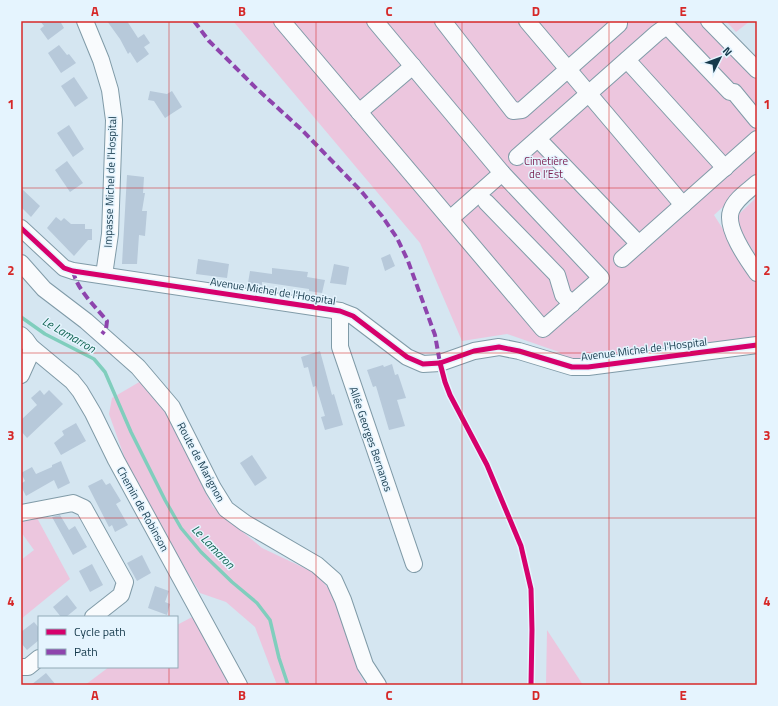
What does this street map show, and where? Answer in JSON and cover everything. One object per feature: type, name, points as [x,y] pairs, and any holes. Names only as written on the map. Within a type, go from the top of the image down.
[{"type":"street","name":"Impasse Michel de l'Hospital","points":[[85,21],[101,60],[110,90],[114,120],[110,234],[104,275]]},
{"type":"street","points":[[282,21],[543,329],[601,278],[502,173],[375,21]]},
{"type":"street","points":[[443,21],[513,111],[522,110],[619,24],[619,21]]},
{"type":"street","points":[[527,21],[683,205]]},
{"type":"street","points":[[709,21],[757,70]]},
{"type":"street","points":[[517,157],[664,28],[669,28],[730,92],[734,92],[757,120]]},
{"type":"street","points":[[627,60],[725,168]]},
{"type":"street","points":[[360,112],[413,66]]},
{"type":"street","points":[[538,139],[639,244]]},
{"type":"street","points":[[622,259],[757,139]]},
{"type":"street","points":[[450,218],[502,173]]},
{"type":"street","points":[[757,184],[738,200],[731,210],[729,219],[732,231],[757,273]]},
{"type":"street","points":[[486,202],[557,275],[563,295],[572,304]]},
{"type":"street","name":"Avenue Michel de l'Hospital","points":[[21,228],[64,268],[74,271],[340,311],[353,316],[407,357],[423,364],[440,363],[474,351],[499,347],[519,351],[572,367],[588,367],[757,345]]},
{"type":"street","name":"Route de Marignon","points":[[21,263],[44,289],[86,321],[138,367],[172,406],[213,488],[226,509],[245,523],[317,565],[334,580],[365,665],[378,685]]},
{"type":"street","name":"Allée Georges Bernanos","points":[[340,311],[340,347],[414,564]]},
{"type":"street","name":"Chemin de Robinson","points":[[21,335],[31,348],[72,381],[80,391],[239,685]]},
{"type":"street","points":[[21,375],[30,355],[31,348]]},
{"type":"street","points":[[21,513],[73,503],[84,508],[125,582],[121,596],[94,616]]},
{"type":"street","points":[[21,667],[28,667],[38,659]]},
{"type":"green space","name":"Cimetière de l’Est","points":[[233,21],[702,21],[757,79],[757,176],[714,215],[757,283],[757,337],[649,349],[592,361],[565,359],[559,352],[507,334],[462,341],[420,243]]},
{"type":"green space","points":[[726,21],[750,21],[736,32]]},
{"type":"green space","points":[[757,197],[757,257],[738,227],[738,215]]},
{"type":"green space","points":[[141,381],[160,402],[213,507],[262,548],[317,574],[334,596],[359,673],[366,685],[277,685],[255,627],[226,602],[200,593],[133,481],[109,414],[112,398]]},
{"type":"green space","points":[[36,516],[70,579],[21,619],[21,560],[34,550],[21,532],[21,522]]},
{"type":"green space","points":[[194,616],[229,685],[85,685],[108,668],[178,668],[178,624]]},
{"type":"green space","points":[[547,630],[583,685],[546,685]]},
{"type":"building","points":[[40,21],[60,21],[64,28],[48,40],[40,29],[44,26]]},
{"type":"building","points":[[107,21],[127,21],[138,38],[144,34],[150,43],[144,47],[149,54],[137,63],[130,52],[128,54],[120,39]]},
{"type":"building","points":[[59,45],[76,63],[61,73],[48,53]]},
{"type":"building","points":[[74,77],[88,98],[75,107],[61,86]]},
{"type":"building","points":[[150,91],[167,94],[172,91],[182,107],[165,118],[154,101],[148,100]]},
{"type":"building","points":[[69,125],[84,149],[73,157],[57,133]]},
{"type":"building","points":[[67,161],[83,183],[70,192],[55,170]]},
{"type":"building","points":[[127,175],[144,177],[143,193],[145,193],[142,211],[147,211],[145,236],[139,235],[137,264],[122,264]]},
{"type":"building","points":[[21,188],[40,206],[31,217],[21,207]]},
{"type":"building","points":[[56,217],[61,221],[64,218],[71,224],[85,224],[85,229],[92,229],[92,240],[88,240],[74,256],[47,228]]},
{"type":"building","points":[[390,254],[395,266],[385,271],[381,258]]},
{"type":"building","points":[[198,259],[229,264],[227,278],[196,274]]},
{"type":"building","points":[[334,264],[349,267],[346,285],[330,283]]},
{"type":"building","points":[[272,268],[308,272],[307,277],[325,280],[322,293],[309,291],[309,289],[262,282],[262,285],[248,283],[250,271],[272,274]]},
{"type":"building","points":[[320,351],[332,395],[334,394],[343,425],[325,430],[321,417],[325,416],[316,386],[313,387],[308,367],[304,368],[301,357]]},
{"type":"building","points":[[392,364],[395,375],[398,374],[406,398],[397,400],[405,426],[389,430],[376,386],[373,387],[367,370]]},
{"type":"building","points":[[40,390],[44,395],[49,390],[63,404],[27,438],[21,431],[21,420],[37,405],[31,398]]},
{"type":"building","points":[[76,423],[86,441],[61,455],[54,443],[64,435],[62,431]]},
{"type":"building","points":[[252,455],[267,478],[255,486],[240,463]]},
{"type":"building","points":[[61,461],[70,483],[58,489],[54,480],[26,496],[21,486],[21,484],[25,481],[21,473],[32,467],[36,474]]},
{"type":"building","points":[[102,479],[106,485],[110,483],[121,501],[116,504],[128,525],[115,532],[112,525],[109,527],[88,486]]},
{"type":"building","points":[[60,515],[69,530],[75,526],[87,547],[73,555],[52,517]]},
{"type":"building","points":[[142,555],[151,573],[137,581],[127,563]]},
{"type":"building","points":[[92,564],[103,585],[90,592],[79,571]]},
{"type":"building","points":[[155,586],[169,591],[165,602],[170,604],[167,615],[148,608]]},
{"type":"building","points":[[67,595],[77,608],[67,616],[60,616],[53,607]]},
{"type":"building","points":[[34,622],[38,627],[38,641],[27,650],[21,643],[21,632]]},
{"type":"building","points":[[46,673],[56,685],[31,685]]},
{"type":"waterway","name":"Le Lamaron","points":[[21,317],[45,334],[94,359],[105,372],[131,432],[165,500],[181,528],[201,552],[232,582],[257,603],[270,620],[279,658],[288,685]]},
{"type":"marked path","points":[[194,21],[209,41],[257,89],[302,130],[361,191],[382,216],[397,238],[408,261],[435,335],[440,363]]},
{"type":"marked path","points":[[73,271],[78,285],[107,321],[106,329],[102,334]]},
{"type":"cycle path","points":[[21,228],[64,268],[73,271],[340,311],[353,316],[407,357],[423,364],[440,363],[474,351],[499,347],[519,351],[572,367],[588,367],[757,345]]},
{"type":"cycle path","points":[[440,363],[450,395],[487,465],[521,546],[531,589],[531,685]]},
{"type":"water label","name":"Le Lamarron","points":[[69,335]]}]
